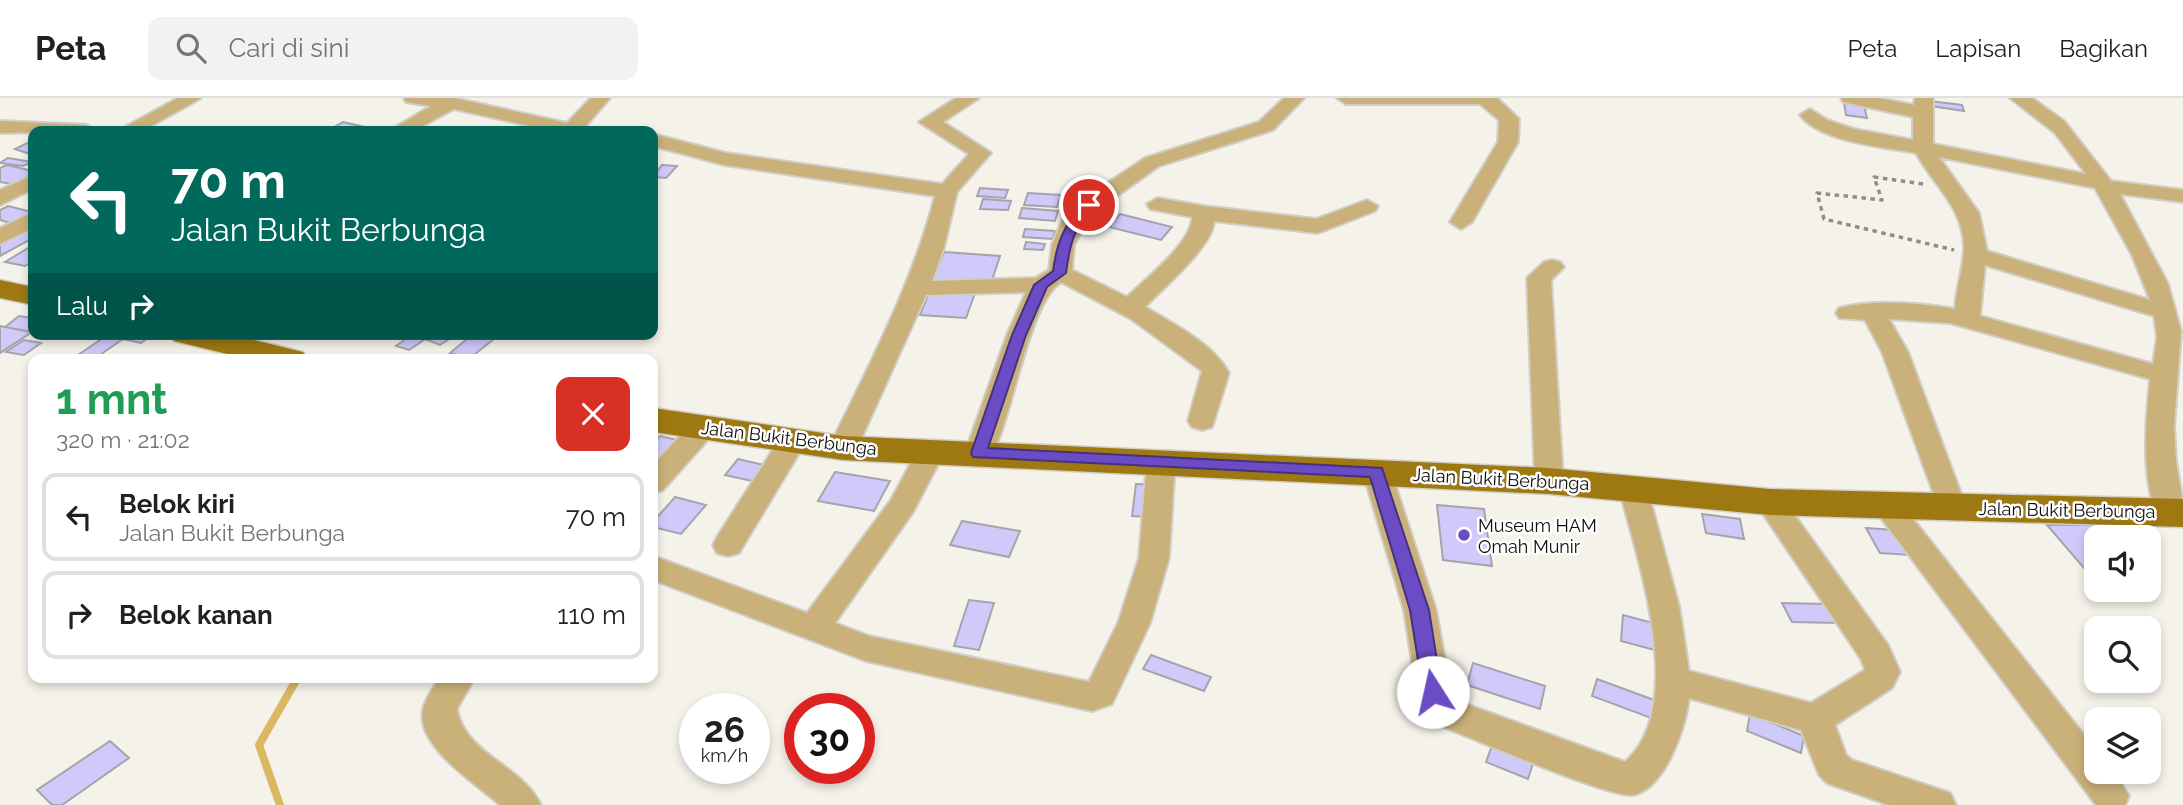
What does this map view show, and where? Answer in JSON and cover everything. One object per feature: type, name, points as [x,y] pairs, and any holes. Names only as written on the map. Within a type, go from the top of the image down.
[{"type":"main road","points":[[0,289],[28,295]]},
{"type":"main road","points":[[238,340],[277,354]]},
{"type":"main road","name":"Jalan Bukit Berbunga","points":[[658,421],[843,447],[1549,481],[1770,502],[2176,512]]},
{"type":"street","points":[[138,126],[192,98]]},
{"type":"street","points":[[413,98],[451,103],[549,126]]},
{"type":"street","points":[[575,126],[601,98]]},
{"type":"street","points":[[843,447],[918,288],[933,247],[947,191],[979,158],[981,151],[929,122],[970,98]]},
{"type":"street","points":[[979,453],[1019,335],[1050,279],[1072,223],[1081,211],[1152,162],[1266,126],[1296,98]]},
{"type":"street","points":[[1346,98],[1484,98],[1504,113],[1511,131],[1508,142],[1461,222]]},
{"type":"street","points":[[1850,98],[1924,105],[1924,149],[1955,189],[1972,224],[1977,256],[1965,306],[1968,319]]},
{"type":"street","points":[[2018,98],[2062,128],[2103,184],[2137,245],[2165,312],[2169,342],[2164,375],[2161,481],[2176,512]]},
{"type":"street","points":[[409,126],[451,103]]},
{"type":"street","points":[[1810,115],[1820,124],[1835,130],[2103,184],[2183,196]]},
{"type":"street","points":[[0,127],[28,128]]},
{"type":"street","points":[[658,141],[725,159],[947,191]]},
{"type":"street","points":[[0,199],[28,184]]},
{"type":"street","points":[[1158,204],[1203,213],[1318,226],[1367,206]]},
{"type":"street","points":[[1132,306],[1201,233],[1203,213]]},
{"type":"street","points":[[0,237],[28,222]]},
{"type":"street","points":[[1977,256],[2165,312]]},
{"type":"street","points":[[1549,481],[1539,278],[1542,272],[1552,267]]},
{"type":"street","points":[[918,288],[1050,279],[1132,306],[1180,338],[1216,370],[1202,421]]},
{"type":"street","points":[[1951,507],[1895,352],[1861,313],[1910,312],[1968,319],[2164,375]]},
{"type":"street","points":[[658,478],[703,428]]},
{"type":"street","points":[[728,545],[793,440]]},
{"type":"street","points":[[813,629],[903,505],[931,451]]},
{"type":"street","points":[[658,570],[866,648],[1085,697],[1097,696],[1134,623],[1154,558],[1161,461]]},
{"type":"street","points":[[1377,472],[1420,610],[1434,703],[1440,710],[1614,776],[1631,779],[1641,772],[1667,728],[1674,680],[1654,561],[1633,488]]},
{"type":"street","points":[[1674,680],[1815,719],[1880,678],[1883,672],[1876,654],[1770,502]]},
{"type":"street","points":[[1888,507],[2111,796]]},
{"type":"street","points":[[455,683],[440,708],[446,734],[479,769],[522,805]]},
{"type":"street","points":[[1815,719],[1832,764],[1840,772],[1937,805]]},
{"type":"path","points":[[1955,189],[1874,177],[1882,200],[1816,193],[1824,219],[1977,256]]},
{"type":"building","points":[[1929,101],[1962,105],[1964,111],[1931,106]]},
{"type":"building","points":[[1844,103],[1864,105],[1867,118],[1846,115]]},
{"type":"building","points":[[343,122],[360,126],[336,126]]},
{"type":"building","points":[[28,142],[28,153],[15,149]]},
{"type":"building","points":[[8,158],[28,161],[23,166],[0,163]]},
{"type":"building","points":[[7,165],[28,170],[28,179],[16,185],[0,182],[0,168]]},
{"type":"building","points":[[662,165],[677,166],[666,178],[658,177],[658,170]]},
{"type":"building","points":[[980,188],[1008,190],[1005,198],[977,196]]},
{"type":"building","points":[[1028,193],[1061,195],[1057,207],[1024,205]]},
{"type":"building","points":[[983,199],[1011,201],[1008,210],[980,209]]},
{"type":"building","points":[[8,206],[28,211],[28,214],[10,223],[0,220],[0,210]]},
{"type":"building","points":[[1022,208],[1058,211],[1055,221],[1019,218]]},
{"type":"building","points":[[1120,214],[1172,227],[1161,240],[1109,227]]},
{"type":"building","points":[[28,225],[28,241],[0,256],[0,241]]},
{"type":"building","points":[[1025,229],[1055,231],[1053,239],[1023,237]]},
{"type":"building","points":[[1026,242],[1045,244],[1043,250],[1024,249]]},
{"type":"building","points":[[28,248],[28,264],[25,266],[5,262]]},
{"type":"building","points":[[944,252],[1000,256],[990,286],[932,281]]},
{"type":"building","points":[[930,290],[975,293],[966,318],[920,315]]},
{"type":"building","points":[[19,316],[28,317],[28,332],[5,327]]},
{"type":"building","points":[[0,326],[28,331],[28,335],[0,353]]},
{"type":"building","points":[[24,340],[41,343],[24,355],[6,352]]},
{"type":"building","points":[[100,340],[122,340],[101,354],[79,354]]},
{"type":"building","points":[[404,340],[424,340],[409,350],[396,346]]},
{"type":"building","points":[[427,340],[448,340],[440,345]]},
{"type":"building","points":[[466,340],[493,340],[475,354],[450,353]]},
{"type":"building","points":[[660,436],[682,441],[661,467],[658,466]]},
{"type":"building","points":[[738,459],[764,465],[752,481],[725,475]]},
{"type":"building","points":[[835,472],[890,481],[874,511],[818,501]]},
{"type":"building","points":[[1136,484],[1157,485],[1153,517],[1132,516]]},
{"type":"building","points":[[675,497],[706,505],[681,534],[658,528],[658,516]]},
{"type":"building","name":"Museum HAM Omah Munir","points":[[1437,505],[1484,509],[1492,566],[1443,560]]},
{"type":"building","points":[[1702,514],[1740,519],[1744,539],[1706,533]]},
{"type":"building","points":[[962,521],[1020,531],[1009,557],[950,545]]},
{"type":"building","points":[[2047,525],[2084,525],[2084,568]]},
{"type":"building","points":[[1866,528],[1895,530],[1910,555],[1880,553]]},
{"type":"building","points":[[969,600],[994,603],[979,650],[954,646]]},
{"type":"building","points":[[1782,603],[1827,604],[1837,623],[1792,622]]},
{"type":"building","points":[[1623,615],[1664,626],[1662,652],[1621,641]]},
{"type":"building","points":[[1151,655],[1211,677],[1204,691],[1143,669]]},
{"type":"building","points":[[1473,663],[1545,686],[1540,709],[1467,685]]},
{"type":"building","points":[[1597,679],[1654,700],[1651,718],[1592,696]]},
{"type":"building","points":[[1750,714],[1804,736],[1801,753],[1747,731]]},
{"type":"building","points":[[1495,738],[1536,754],[1528,779],[1486,762]]},
{"type":"building","points":[[110,741],[129,758],[62,805],[52,805],[37,790]]},
{"type":"waterway","points":[[280,805],[259,745],[295,683]]},
{"type":"place","name":"Museum HAM Omah Munir","points":[[1464,535]]},
{"type":"route","points":[[1089,205],[1072,223],[1063,245],[1060,273],[1041,285],[1019,335],[979,453],[1377,472],[1420,610],[1433,692]]}]
